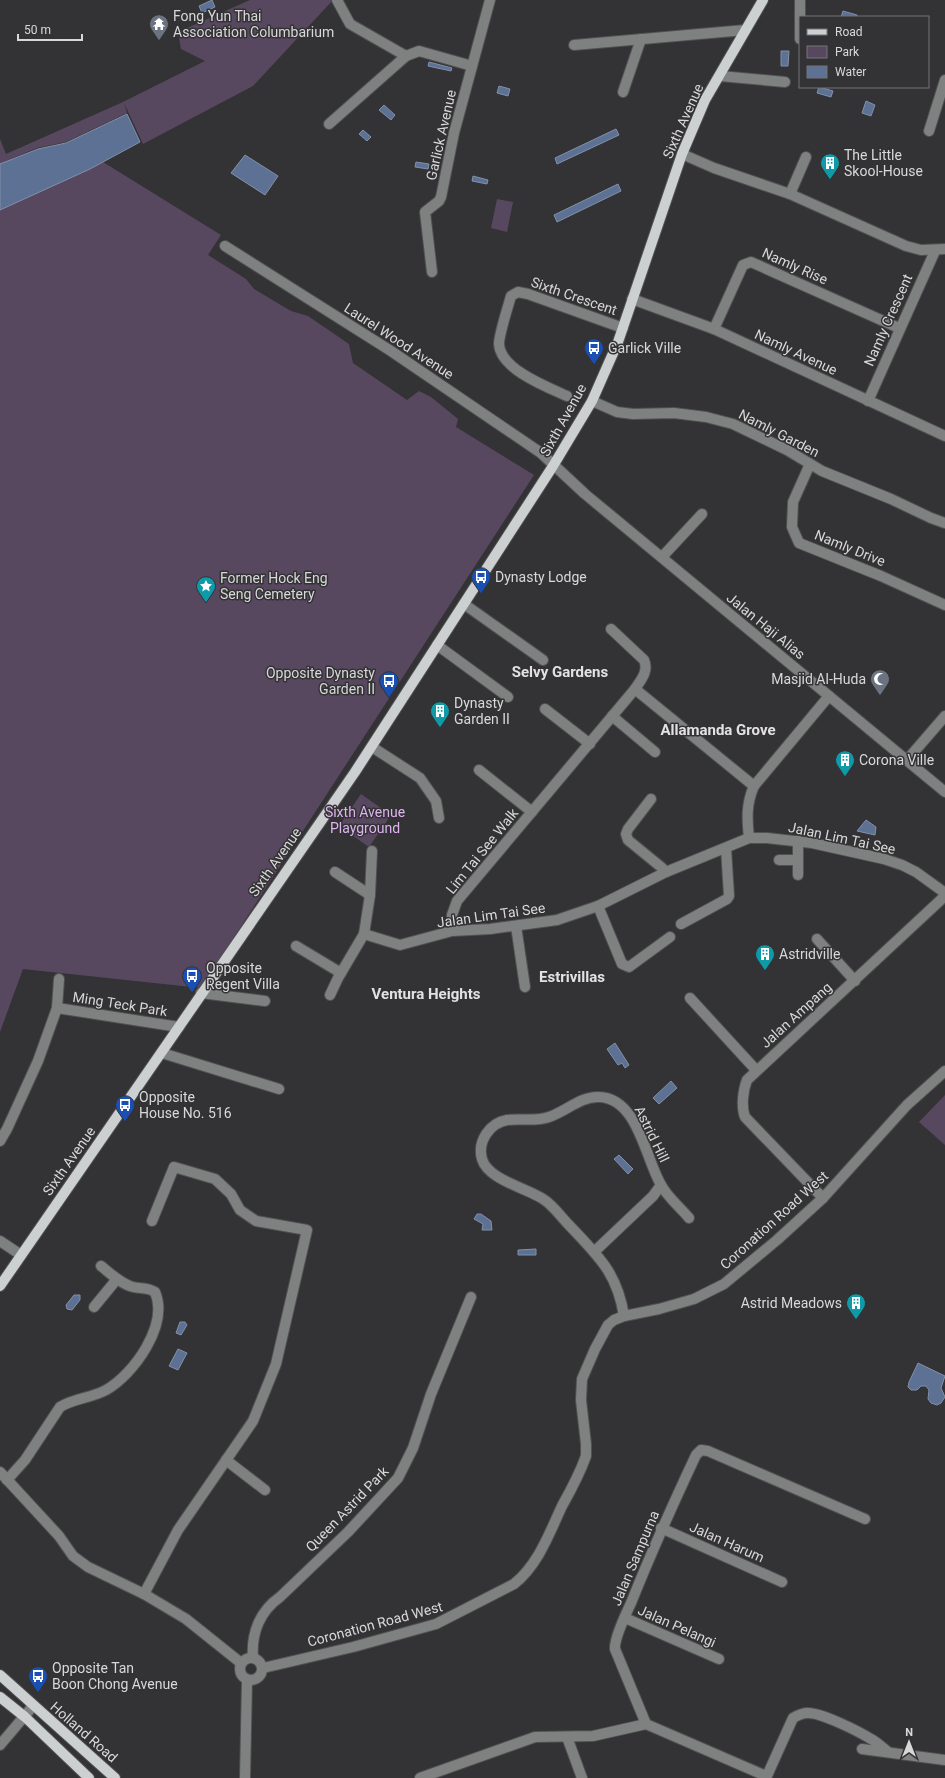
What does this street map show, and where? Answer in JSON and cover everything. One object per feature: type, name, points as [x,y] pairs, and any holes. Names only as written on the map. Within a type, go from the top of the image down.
[{"type":"main road","name":"Sixth Avenue","points":[[0,1286],[372,747],[437,645],[509,537],[592,401],[623,328],[682,154],[706,100],[761,0]]},
{"type":"main road","name":"Holland Road","points":[[0,1675],[115,1778]]},
{"type":"main road","name":"Holland Road","points":[[0,1697],[25,1717],[90,1778]]},
{"type":"street","points":[[337,0],[350,24],[406,56]]},
{"type":"street","points":[[329,124],[406,56],[419,51],[472,66],[490,0]]},
{"type":"street","points":[[800,0],[800,16]]},
{"type":"street","points":[[574,45],[745,30]]},
{"type":"street","points":[[623,92],[641,39]]},
{"type":"street","name":"Garlick Avenue","points":[[432,272],[425,212],[439,201],[441,197],[454,133],[472,66]]},
{"type":"street","name":"Sixth Avenue","points":[[720,76],[785,82]]},
{"type":"street","points":[[929,131],[945,80]]},
{"type":"street","name":"Namly Crescent","points":[[682,154],[713,168],[790,194],[906,246],[940,250],[899,328],[868,401]]},
{"type":"street","points":[[790,194],[806,157]]},
{"type":"street","name":"Laurel Wood Avenue","points":[[225,246],[391,352],[541,453],[553,466]]},
{"type":"street","name":"Namly Rise","points":[[714,329],[743,265],[751,262],[899,328]]},
{"type":"street","name":"Sixth Crescent","points":[[567,396],[526,376],[503,356],[499,344],[510,296],[518,292],[528,294],[623,328]]},
{"type":"street","name":"Namly Avenue","points":[[632,299],[714,329],[945,436]]},
{"type":"street","name":"Namly Garden","points":[[592,401],[617,412],[633,414],[674,413],[706,417],[733,424],[761,436],[828,474],[891,499],[945,523]]},
{"type":"street","name":"Namly Drive","points":[[810,464],[793,502],[792,528],[799,543],[881,576],[945,605]]},
{"type":"street","name":"Jalan Haji Alias","points":[[553,466],[584,494],[945,792]]},
{"type":"street","points":[[662,557],[702,514]]},
{"type":"street","points":[[464,604],[543,660]]},
{"type":"street","name":"Lim Tai See Walk","points":[[452,932],[452,915],[457,901],[590,744],[644,676],[646,665],[644,660],[611,629]]},
{"type":"street","points":[[437,645],[508,697]]},
{"type":"street","points":[[635,689],[754,786]]},
{"type":"street","points":[[749,838],[747,810],[754,786],[829,696]]},
{"type":"street","points":[[545,709],[590,744]]},
{"type":"street","points":[[612,716],[655,752]]},
{"type":"street","points":[[907,760],[943,723]]},
{"type":"street","points":[[372,747],[420,778],[436,801],[439,818]]},
{"type":"street","name":"Lim Tai See Walk","points":[[479,770],[532,812]]},
{"type":"street","points":[[651,799],[628,829],[626,834],[628,840],[661,866],[666,872]]},
{"type":"street","name":"Jalan Lim Tai See","points":[[364,934],[400,945],[452,932],[516,926],[558,920],[598,906],[666,872],[749,838],[798,841],[884,859],[902,865],[916,872],[945,895]]},
{"type":"street","points":[[798,841],[798,875]]},
{"type":"street","points":[[681,924],[727,899],[729,896],[726,848]]},
{"type":"street","points":[[330,995],[364,934],[370,895],[372,851]]},
{"type":"street","points":[[779,860],[798,860]]},
{"type":"street","points":[[335,872],[370,895]]},
{"type":"street","name":"Jalan Ampang","points":[[823,1198],[745,1117],[745,1084],[756,1070],[855,980],[945,895]]},
{"type":"street","points":[[598,906],[622,964],[625,967],[628,967],[670,936]]},
{"type":"street","points":[[516,926],[525,987]]},
{"type":"street","points":[[817,939],[855,980]]},
{"type":"street","points":[[296,946],[341,973]]},
{"type":"street","name":"Ming Teck Park","points":[[0,1141],[38,1061],[58,1008],[59,979]]},
{"type":"street","points":[[202,993],[265,1000]]},
{"type":"street","name":"Jalan Ampang","points":[[690,998],[756,1070]]},
{"type":"street","name":"Ming Teck Park","points":[[58,1008],[179,1027]]},
{"type":"street","points":[[162,1053],[279,1089]]},
{"type":"street","name":"Coronation Road West","points":[[263,1668],[353,1647],[436,1624],[514,1584],[523,1577],[542,1547],[586,1456],[581,1400],[582,1379],[608,1325],[614,1320],[624,1316],[694,1298],[724,1284],[778,1240],[823,1198],[907,1105],[945,1071]]},
{"type":"street","name":"Astrid Hill","points":[[594,1252],[653,1196],[661,1185],[630,1115],[619,1103],[609,1098],[593,1097],[549,1117],[540,1119],[509,1120],[492,1127],[487,1132],[482,1143],[481,1156],[484,1165],[496,1176],[543,1199],[594,1252],[616,1282],[624,1316]]},
{"type":"street","points":[[144,1594],[178,1530],[253,1421],[276,1364],[307,1230],[256,1221],[240,1210],[231,1194],[215,1179],[174,1167],[152,1221]]},
{"type":"street","points":[[661,1185],[689,1218]]},
{"type":"street","points":[[0,1240],[21,1255]]},
{"type":"street","points":[[101,1266],[117,1279],[133,1287],[144,1287],[154,1292],[158,1307],[155,1331],[139,1358],[126,1375],[105,1390],[67,1403],[60,1407],[25,1460],[4,1476],[59,1536],[73,1556],[88,1567],[144,1594],[186,1619],[241,1663]]},
{"type":"street","points":[[94,1307],[117,1279]]},
{"type":"street","name":"Queen Astrid Park","points":[[253,1658],[255,1627],[270,1604],[280,1597],[348,1532],[398,1478],[413,1448],[431,1394],[471,1297]]},
{"type":"street","name":"Jalan Sampurna","points":[[646,1724],[616,1649],[615,1643],[661,1528],[698,1452],[704,1450],[865,1519]]},
{"type":"street","points":[[226,1460],[265,1490]]},
{"type":"street","name":"Jalan Harum","points":[[661,1528],[782,1582]]},
{"type":"street","name":"Jalan Pelangi","points":[[625,1618],[719,1659]]},
{"type":"street","points":[[247,1658],[253,1658],[260,1661],[263,1668],[262,1674],[258,1679],[247,1680],[240,1674],[241,1663],[247,1658]]},
{"type":"street","points":[[245,1778],[247,1680]]},
{"type":"street","points":[[0,1745],[33,1706]]},
{"type":"street","points":[[420,1778],[535,1737],[593,1736],[646,1724],[766,1777],[794,1718],[799,1714],[808,1713],[818,1715],[872,1739],[888,1752]]},
{"type":"street","points":[[567,1737],[582,1778]]},
{"type":"street","points":[[862,1749],[945,1760]]},
{"type":"green space","points":[[250,0],[333,0],[253,86],[143,144],[124,103],[127,113],[66,142],[37,148],[6,161],[33,153],[49,187],[103,162],[221,235],[208,255],[246,279],[254,289],[291,311],[308,316],[349,344],[353,363],[407,400],[419,391],[431,397],[458,419],[456,427],[534,475],[201,988],[23,969],[0,1032],[0,139],[6,154],[123,102],[205,61],[181,49],[178,32]]},
{"type":"green space","points":[[497,199],[513,202],[507,232],[491,228]]},
{"type":"green space","name":"Sixth Avenue Playground","points":[[361,794],[391,815],[369,847],[339,826]]},
{"type":"green space","points":[[945,1095],[945,1145],[919,1122]]},
{"type":"water","points":[[212,0],[215,7],[202,13],[199,6]]},
{"type":"water","points":[[843,11],[857,15],[857,16],[841,16]]},
{"type":"water","points":[[781,51],[789,51],[788,66],[781,66]]},
{"type":"water","points":[[429,62],[452,68],[451,71],[428,66]]},
{"type":"water","points":[[499,86],[510,89],[508,96],[497,93]]},
{"type":"water","points":[[819,88],[833,91],[831,97],[817,93]]},
{"type":"water","points":[[866,101],[875,105],[871,116],[862,113]]},
{"type":"water","points":[[384,105],[395,115],[391,120],[379,110]]},
{"type":"water","points":[[127,114],[140,142],[90,169],[0,210],[0,164],[38,149],[66,143]]},
{"type":"water","points":[[616,129],[619,135],[557,164],[555,158]]},
{"type":"water","points":[[363,130],[371,137],[367,141],[359,134]]},
{"type":"water","points":[[245,155],[278,176],[265,195],[231,173]]},
{"type":"water","points":[[416,162],[429,164],[428,169],[415,167]]},
{"type":"water","points":[[473,176],[488,180],[487,184],[472,181]]},
{"type":"water","points":[[618,184],[621,191],[557,222],[554,215]]},
{"type":"water","points":[[866,820],[876,827],[875,835],[857,831]]},
{"type":"water","points":[[615,1043],[629,1065],[625,1068],[622,1063],[618,1065],[607,1049]]},
{"type":"water","points":[[671,1081],[677,1088],[659,1104],[653,1098]]},
{"type":"water","points":[[619,1155],[633,1169],[628,1174],[614,1159]]},
{"type":"water","points":[[477,1214],[481,1214],[491,1221],[492,1230],[482,1230],[483,1224],[474,1219]]},
{"type":"water","points":[[536,1249],[536,1255],[518,1255],[518,1250]]},
{"type":"water","points":[[74,1295],[80,1295],[80,1300],[72,1310],[67,1309],[66,1305]]},
{"type":"water","points":[[180,1322],[185,1322],[187,1325],[181,1335],[176,1333]]},
{"type":"water","points":[[178,1349],[187,1353],[178,1370],[169,1366]]},
{"type":"water","points":[[918,1363],[945,1376],[941,1388],[945,1397],[941,1403],[937,1405],[931,1403],[928,1399],[929,1390],[926,1386],[921,1386],[917,1390],[911,1390],[908,1387]]},
{"type":"place","name":"Fong Yun Thai Association Columbarium","points":[[159,41]]},
{"type":"place","name":"The Little Skool-House","points":[[830,180]]},
{"type":"place","name":"Garlick Ville","points":[[594,365]]},
{"type":"place","name":"Dynasty Lodge","points":[[481,594]]},
{"type":"place","name":"Former Hock Eng Seng Cemetery","points":[[206,603]]},
{"type":"place","name":"Masjid Al-Huda","points":[[880,696]]},
{"type":"place","name":"Opposite Dynasty Garden II","points":[[389,698]]},
{"type":"place","name":"Dynasty Garden II","points":[[440,728]]},
{"type":"place","name":"Corona Ville","points":[[845,777]]},
{"type":"place","name":"Astridville","points":[[765,971]]},
{"type":"place","name":"Opposite Regent Villa","points":[[192,993]]},
{"type":"place","name":"Opposite House No. 516","points":[[125,1122]]},
{"type":"place","name":"Astrid Meadows","points":[[856,1320]]},
{"type":"place","name":"Opposite Tan Boon Chong Avenue","points":[[38,1693]]},
{"type":"district","name":"Selvy Gardens","points":[[560,672]]},
{"type":"district","name":"Allamanda Grove","points":[[718,730]]},
{"type":"district","name":"Estrivillas","points":[[572,977]]},
{"type":"district","name":"Ventura Heights","points":[[426,994]]}]
